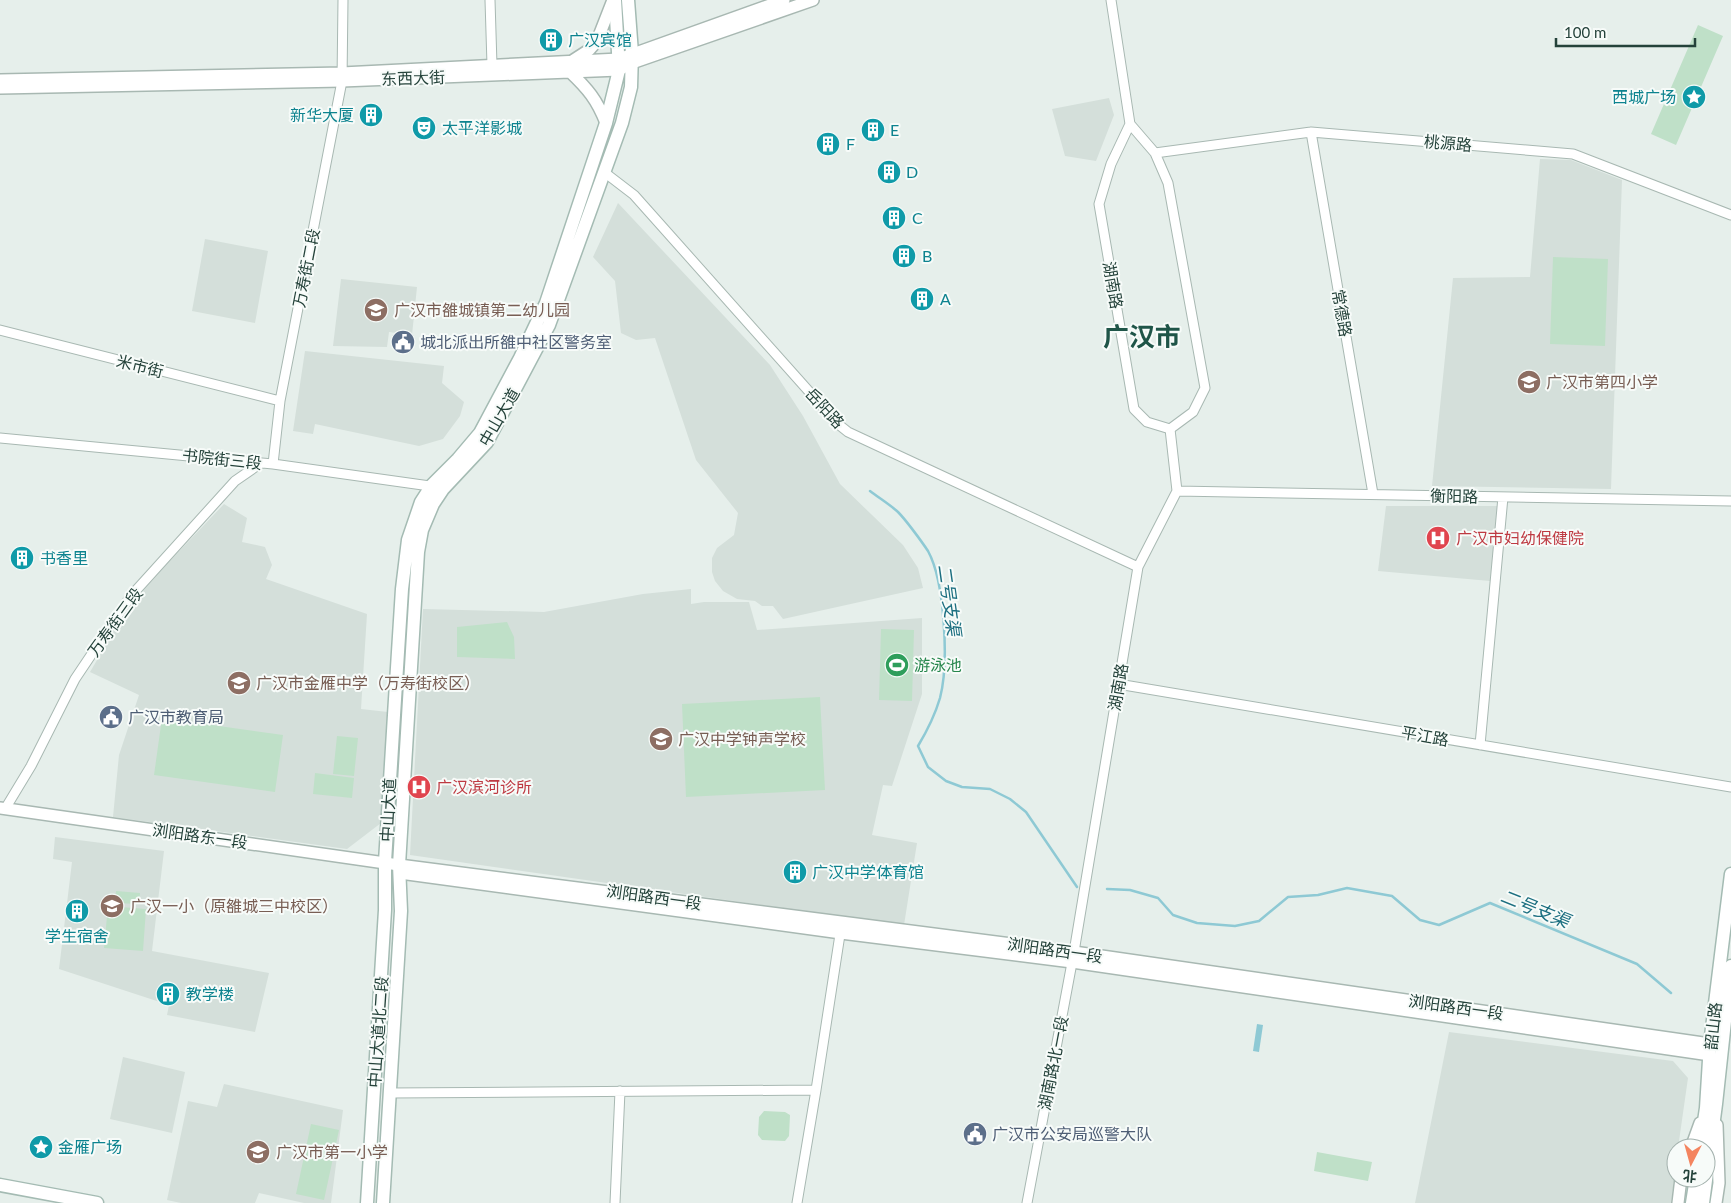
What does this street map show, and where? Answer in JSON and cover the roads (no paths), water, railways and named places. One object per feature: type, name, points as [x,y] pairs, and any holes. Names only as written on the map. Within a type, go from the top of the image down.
[{"type":"main road","name":"中山大道","points":[[399,869],[418,552],[422,530],[438,487],[480,433],[520,358],[546,303],[606,123],[619,64],[614,0]]},
{"type":"main road","name":"中山大道","points":[[385,862],[402,589],[408,540],[421,502],[487,442],[549,325],[622,123],[631,87],[632,58],[628,0]]},
{"type":"main road","name":"中山大道北二段","points":[[367,1203],[385,910],[385,862]]},
{"type":"main road","name":"中山大道北二段","points":[[383,1203],[401,911],[399,869]]},
{"type":"main road","name":"韶山路","points":[[1721,1050],[1731,874]]},
{"type":"main road","name":"韶山路","points":[[1703,1138],[1711,1106],[1721,1050],[1731,966]]},
{"type":"main road","name":"韶山路","points":[[1703,1203],[1711,1106]]},
{"type":"main road","points":[[0,1185],[97,1203]]},
{"type":"main road","points":[[1692,1203],[1694,1188]]},
{"type":"street","name":"万寿街二段","points":[[273,464],[280,401],[342,77],[342,0]]},
{"type":"street","points":[[490,0],[492,65]]},
{"type":"street","points":[[606,123],[595,98],[571,67],[589,50],[596,40],[614,0]]},
{"type":"street","name":"东西大街","points":[[0,88],[342,77],[619,64],[784,0]]},
{"type":"street","name":"东西大街","points":[[632,58],[813,0]]},
{"type":"street","points":[[1111,0],[1130,124],[1155,153],[1168,182],[1205,388],[1193,412],[1170,429],[1177,491]]},
{"type":"street","name":"东西大街","points":[[0,80],[342,77],[492,65],[571,67]]},
{"type":"street","name":"湖南路","points":[[1130,124],[1111,164],[1099,204],[1134,409],[1147,422],[1170,429]]},
{"type":"street","name":"桃源路","points":[[1155,153],[1312,132],[1573,154],[1731,215]]},
{"type":"street","name":"常德路","points":[[1312,132],[1373,494]]},
{"type":"street","name":"岳阳路","points":[[604,172],[634,195],[838,424],[848,432],[1138,567]]},
{"type":"street","name":"米市街","points":[[0,330],[280,401]]},
{"type":"street","name":"书院街三段","points":[[0,438],[273,464],[438,487]]},
{"type":"street","name":"万寿街三段","points":[[2,808],[31,766],[75,679],[130,596],[235,481],[261,463]]},
{"type":"street","name":"湖南路","points":[[1073,957],[1138,567],[1177,491]]},
{"type":"street","name":"衡阳路","points":[[1177,491],[1731,501]]},
{"type":"street","points":[[1480,745],[1503,497]]},
{"type":"street","name":"平江路","points":[[1118,684],[1731,787]]},
{"type":"street","name":"浏阳路东一段","points":[[2,808],[385,862],[399,869]]},
{"type":"street","name":"浏阳路西一段","points":[[399,869],[1073,957],[1721,1050]]},
{"type":"street","points":[[797,1203],[841,927]]},
{"type":"street","name":"湖南路北一段","points":[[1027,1203],[1073,957]]},
{"type":"street","points":[[390,1093],[816,1090]]},
{"type":"street","points":[[615,1203],[620,1091]]},
{"type":"street","points":[[1696,1138],[1711,1106]]},
{"type":"street","points":[[1711,1106],[1719,1183],[1716,1203]]},
{"type":"street","points":[[1678,1203],[1680,1188]]},
{"type":"water","points":[[1257,1024],[1263,1025],[1259,1052],[1253,1051]]},
{"type":"waterway","name":"二号支渠","points":[[870,491],[898,512],[914,531],[928,551],[938,582],[944,623],[943,683],[936,711],[918,746],[928,767],[946,781],[962,787],[990,789],[1010,799],[1026,812],[1077,887]]},
{"type":"waterway","name":"二号支渠","points":[[1107,889],[1130,890],[1158,898],[1173,915],[1197,923],[1235,926],[1259,921],[1288,897],[1318,895],[1347,888],[1392,896],[1420,920],[1439,925],[1490,903],[1637,964],[1671,993]]},
{"type":"place","name":"广汉宾馆","points":[[551,40]]},
{"type":"place","name":"西城广场","points":[[1694,97]]},
{"type":"place","name":"新华大厦","points":[[371,115]]},
{"type":"place","name":"太平洋影城","points":[[424,128]]},
{"type":"place","name":"E","points":[[873,130]]},
{"type":"place","name":"F","points":[[828,144]]},
{"type":"place","name":"D","points":[[889,172]]},
{"type":"place","name":"C","points":[[894,218]]},
{"type":"place","name":"B","points":[[904,256]]},
{"type":"place","name":"A","points":[[922,299]]},
{"type":"place","name":"广汉市雒城镇第二幼儿园","points":[[376,310]]},
{"type":"place","name":"城北派出所雒中社区警务室","points":[[403,342]]},
{"type":"place","name":"广汉市第四小学","points":[[1529,382]]},
{"type":"place","name":"广汉市妇幼保健院","points":[[1438,538]]},
{"type":"place","name":"书香里","points":[[22,558]]},
{"type":"place","name":"游泳池","points":[[897,665]]},
{"type":"place","name":"广汉市金雁中学（万寿街校区）","points":[[239,683]]},
{"type":"place","name":"广汉市教育局","points":[[111,717]]},
{"type":"place","name":"广汉中学钟声学校","points":[[661,739]]},
{"type":"place","name":"广汉滨河诊所","points":[[419,787]]},
{"type":"place","name":"广汉中学体育馆","points":[[795,872]]},
{"type":"place","name":"广汉一小（原雒城三中校区）","points":[[112,906]]},
{"type":"place","name":"学生宿舍","points":[[77,911]]},
{"type":"place","name":"教学楼","points":[[168,994]]},
{"type":"place","name":"广汉市公安局巡警大队","points":[[975,1134]]},
{"type":"place","name":"金雁广场","points":[[41,1147]]},
{"type":"place","name":"广汉市第一小学","points":[[258,1152]]},
{"type":"district","name":"广汉市","points":[[1142,337]]}]
